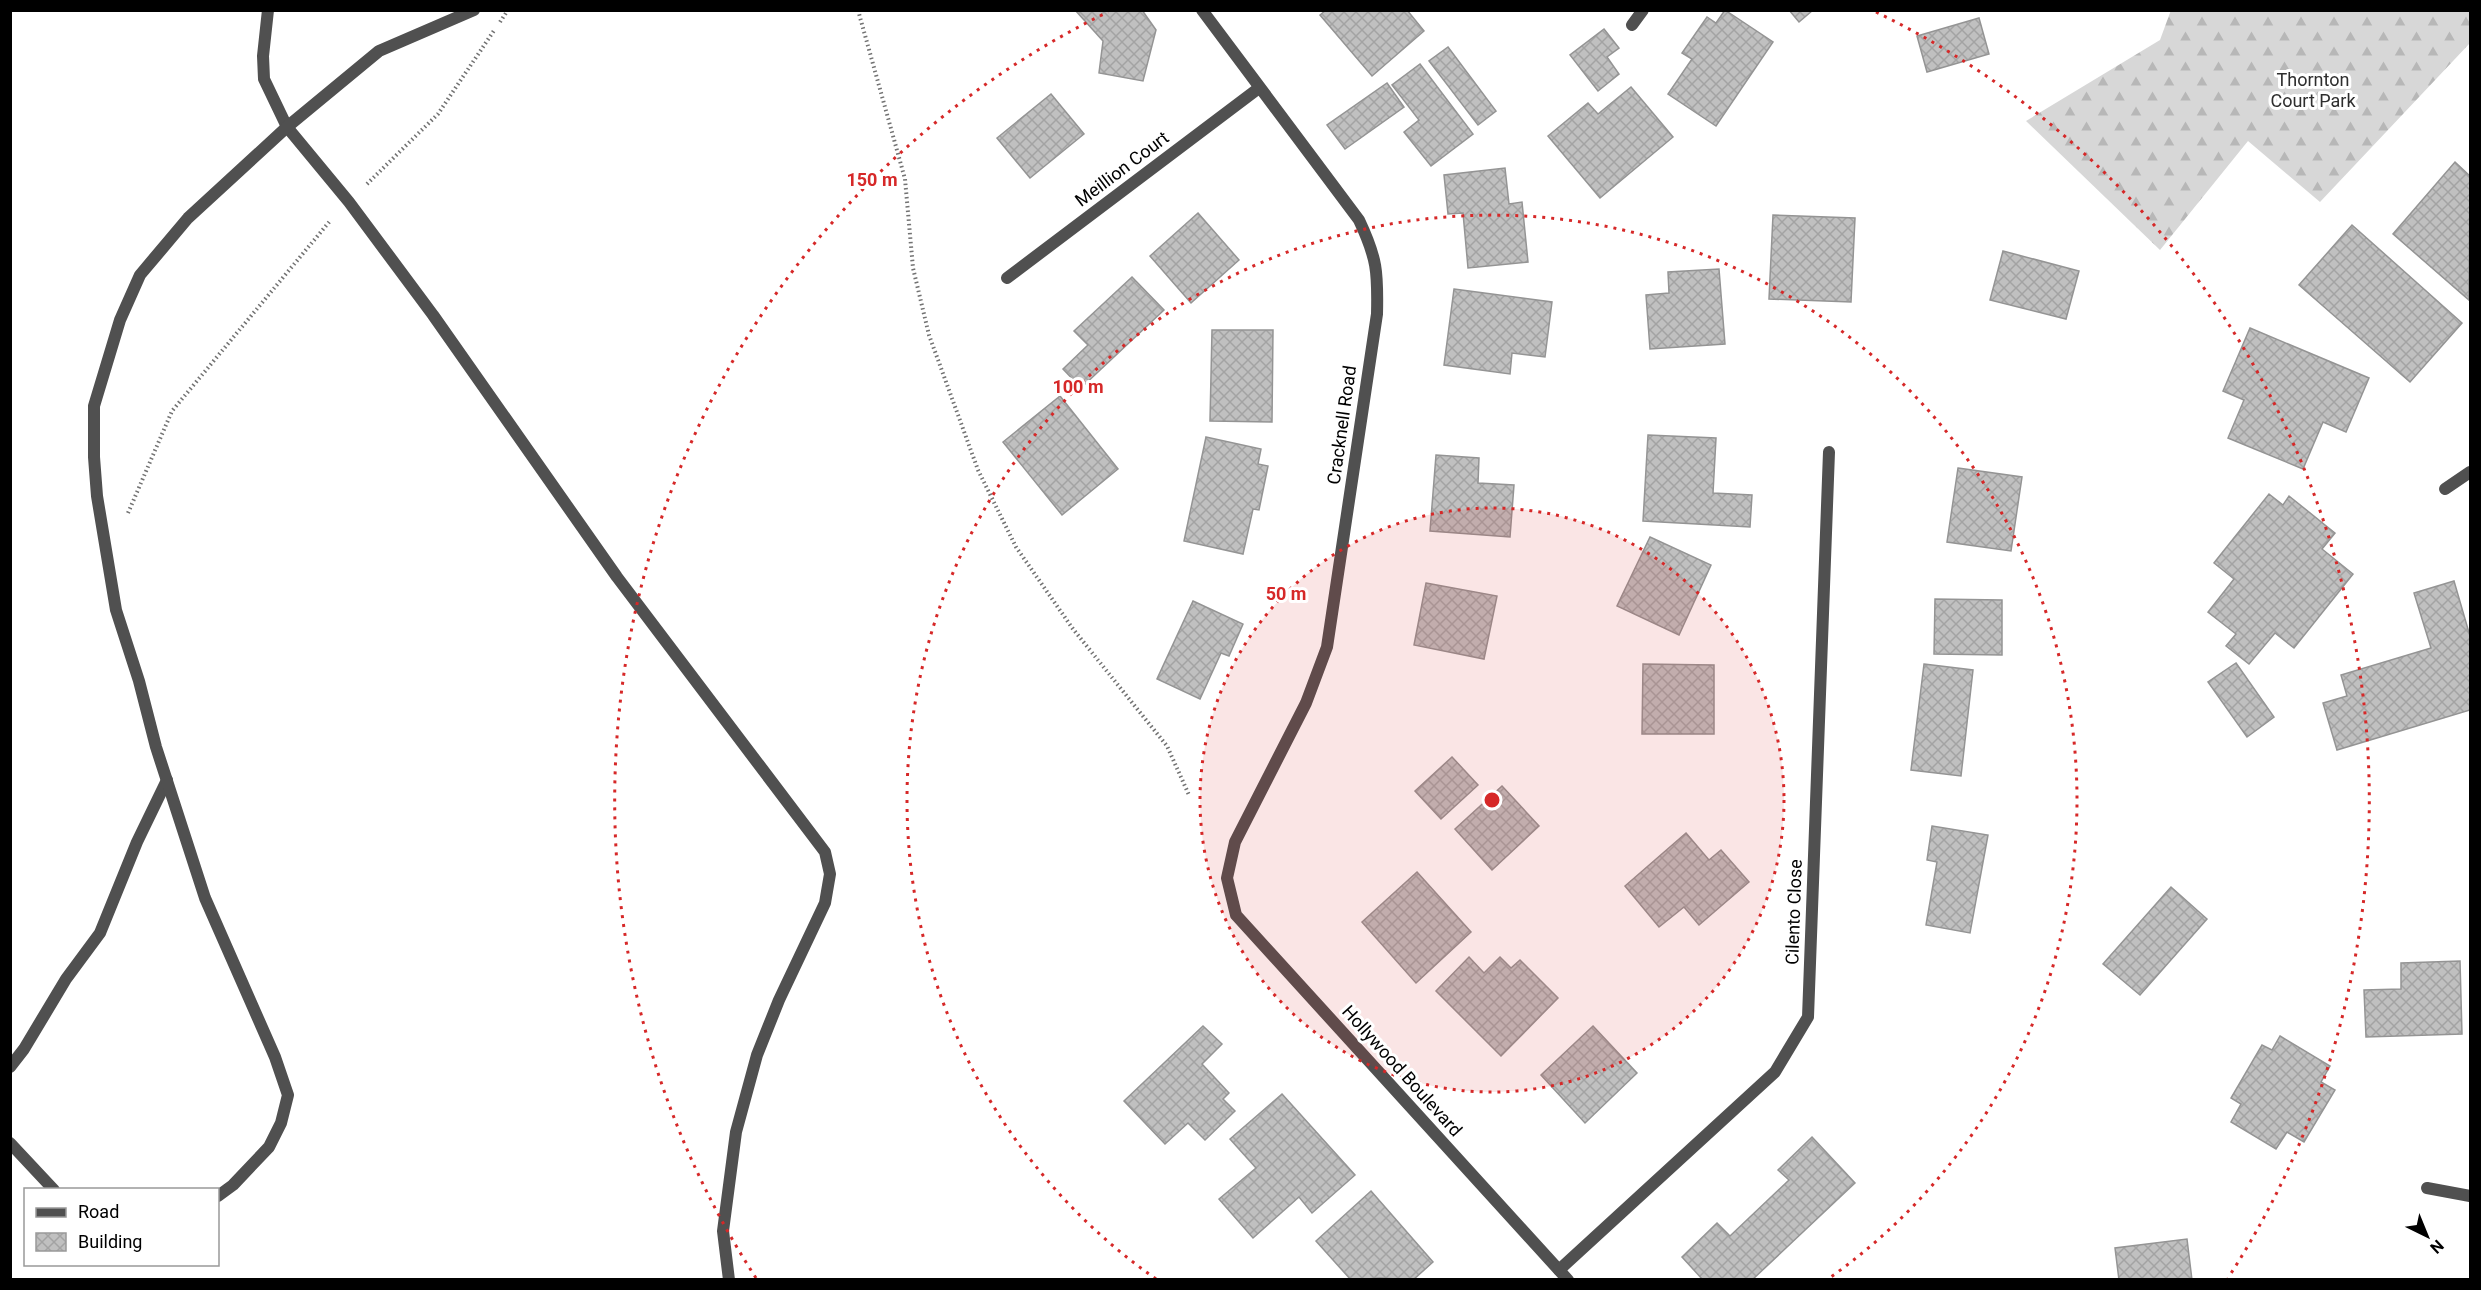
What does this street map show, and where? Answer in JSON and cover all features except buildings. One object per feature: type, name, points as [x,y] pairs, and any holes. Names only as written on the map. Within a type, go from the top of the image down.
[{"type":"street","points":[[268,10],[263,56],[264,79],[287,127],[349,202],[433,315],[617,577],[825,852],[830,874],[825,903],[779,1000],[757,1055],[736,1132],[723,1231],[729,1280]]},
{"type":"street","points":[[219,1195],[233,1185],[269,1147],[281,1123],[288,1095],[275,1057],[205,898],[114,600],[97,496],[94,406],[120,320],[140,275],[188,218],[287,127],[380,51],[474,10]]},
{"type":"street","name":"Cracknell Road","points":[[1202,10],[1359,220],[1373,251],[1378,280],[1377,303],[1327,647],[1306,703],[1235,842],[1227,878]]},
{"type":"street","points":[[1632,25],[1643,10]]},
{"type":"street","name":"Meillion Court","points":[[1007,278],[1259,88]]},
{"type":"street","name":"Cilento Close","points":[[1563,1275],[1775,1072],[1808,1017],[1829,452]]},
{"type":"street","points":[[2445,489],[2470,472]]},
{"type":"street","points":[[10,1067],[24,1049],[66,979],[100,933],[137,842],[168,780]]},
{"type":"street","name":"Hollywood Boulevard","points":[[1227,878],[1236,915],[1563,1275]]},
{"type":"street","points":[[10,1143],[52,1188]]},
{"type":"street","points":[[2427,1188],[2470,1196]]},
{"type":"path","points":[[126,518],[172,411],[316,236],[438,114],[508,10]]},
{"type":"path","points":[[858,10],[904,179],[914,268],[929,335],[978,470],[1016,547],[1073,629],[1167,746],[1189,795]]},
{"type":"green space","name":"Thornton Court Park","points":[[2171,10],[2470,11],[2470,43],[2320,202],[2248,141],[2160,250],[2026,121],[2160,40]]}]
